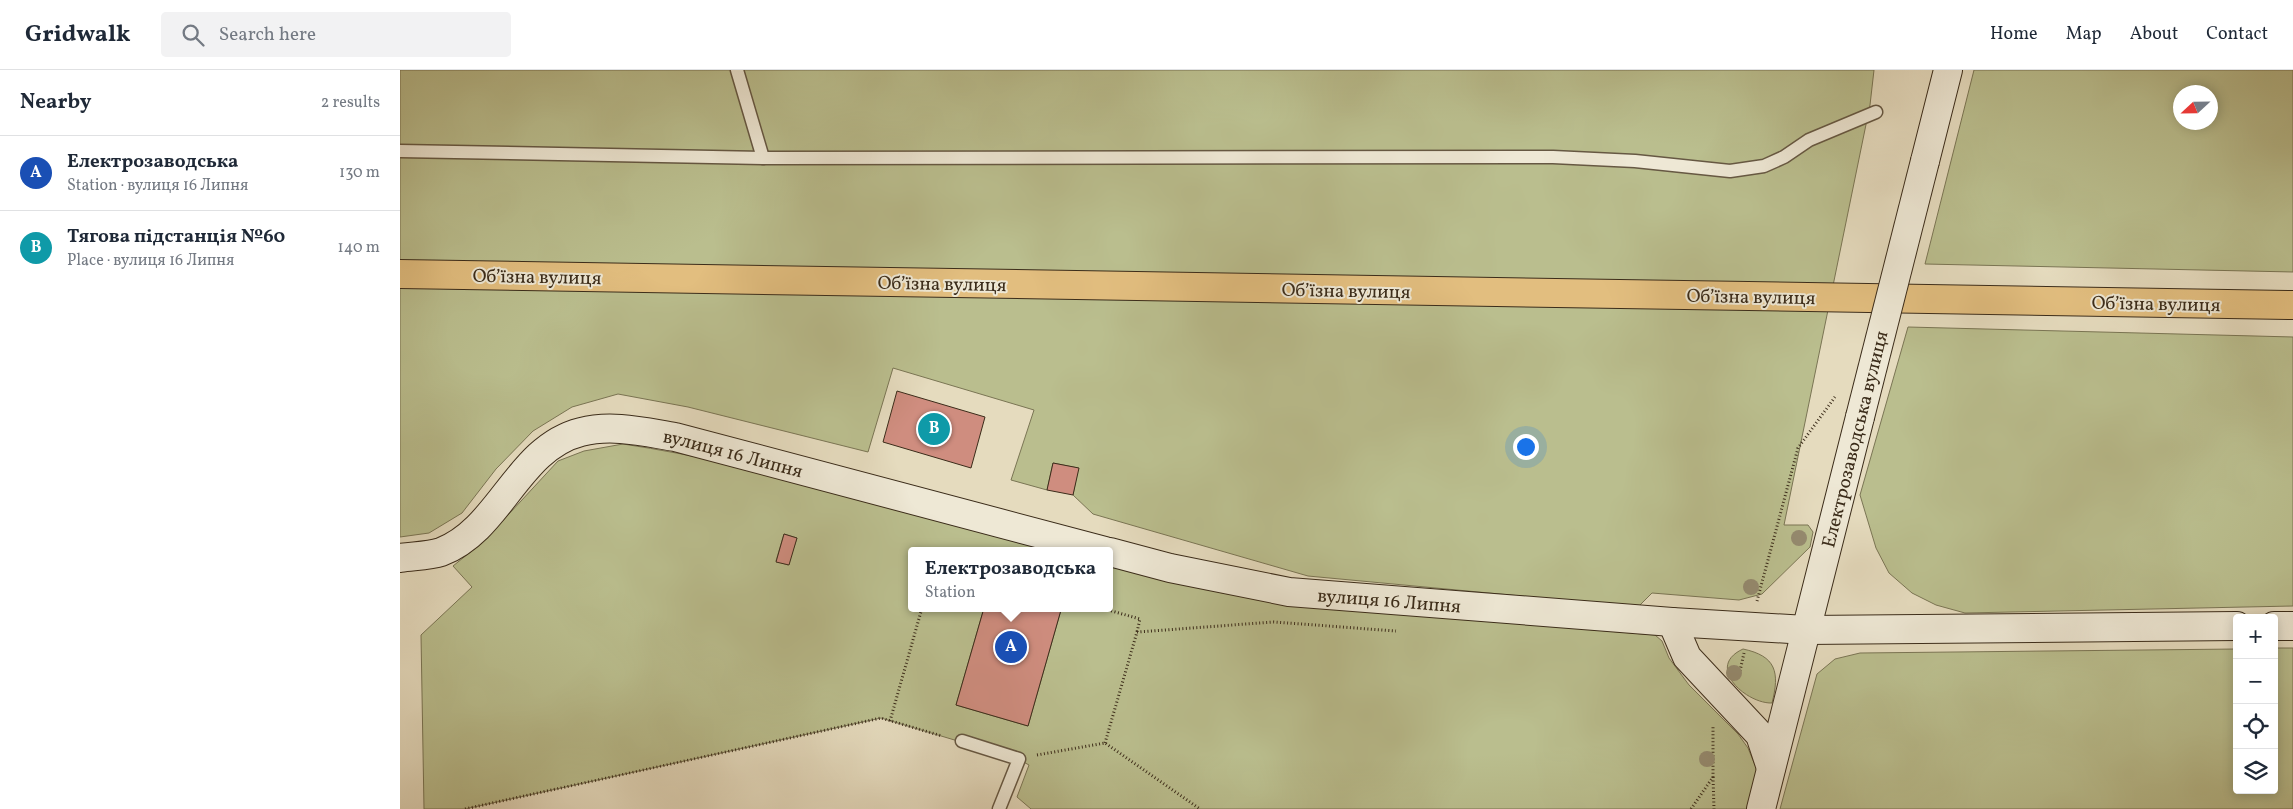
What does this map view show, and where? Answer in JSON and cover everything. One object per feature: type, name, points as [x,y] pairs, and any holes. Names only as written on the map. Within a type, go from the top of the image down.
[{"type":"main road","name":"Обʼїзна вулиця","points":[[400,274],[2293,305]]},
{"type":"street","name":"Електрозаводська вулиця","points":[[1761,809],[1948,70]]},
{"type":"street","name":"вулиця 16 Липня","points":[[400,558],[441,552],[476,531],[546,449],[580,432],[615,428],[675,437],[1091,547]]},
{"type":"street","name":"вулиця 16 Липня","points":[[1113,553],[1179,570],[1289,592],[1672,622],[1806,630],[2233,626]]},
{"type":"street","points":[[1672,622],[1687,657],[1760,735],[1771,768]]},
{"type":"street","points":[[2278,626],[2293,626]]},
{"type":"lane","points":[[737,70],[763,158]]},
{"type":"lane","points":[[400,151],[763,158],[1553,157],[1635,161],[1730,171],[1764,166],[1784,158],[1809,140],[1876,112]]},
{"type":"lane","points":[[962,741],[1018,759],[998,809]]},
{"type":"path","points":[[1714,809],[1713,719],[1736,685],[1798,448],[1838,393]]},
{"type":"path","points":[[1105,743],[1140,619],[1113,611]]},
{"type":"path","points":[[890,721],[921,612]]},
{"type":"path","points":[[1137,632],[1274,622],[1399,631]]},
{"type":"path","points":[[465,809],[881,718],[962,741]]},
{"type":"path","points":[[1018,759],[1105,743],[1200,809]]},
{"type":"path","points":[[1692,809],[1713,777]]},
{"type":"green space","points":[[400,70],[1874,70],[1870,105],[1784,525],[1808,525],[1813,532],[1810,547],[1762,594],[1739,600],[1652,593],[1638,607],[1308,576],[1093,514],[1073,495],[1078,468],[1053,463],[1047,490],[1011,480],[1034,410],[893,368],[868,452],[688,407],[618,394],[572,407],[533,431],[496,469],[462,513],[429,533],[400,537]]},
{"type":"green space","points":[[1974,70],[2293,70],[2293,272],[1925,264]]},
{"type":"green space","points":[[1908,327],[2293,337],[2293,606],[1965,613],[1936,605],[1912,593],[1889,573],[1876,548],[1860,495]]},
{"type":"green space","points":[[623,444],[678,453],[787,477],[1042,547],[908,547],[908,612],[983,612],[956,705],[1028,726],[1060,612],[1113,612],[1113,566],[1223,593],[1288,604],[1655,635],[1662,641],[1669,658],[1689,685],[1738,734],[1748,748],[1757,770],[1747,809],[1031,809],[1017,797],[1029,765],[1018,759],[881,718],[465,809],[424,809],[421,635],[472,587],[453,566],[484,541],[558,461],[584,451]],"holes":[[[784,534],[797,538],[788,565],[776,561]]]},
{"type":"green space","points":[[2278,648],[2293,648],[2293,809],[1780,809],[1817,674],[1835,659],[1860,653],[2233,649],[2233,794],[2278,794]]},
{"type":"green space","points":[[1743,649],[1763,656],[1773,667],[1775,682],[1772,703],[1751,698],[1734,683],[1728,674],[1728,665],[1732,657]]},
{"type":"building","points":[[897,391],[985,417],[971,468],[883,442]]},
{"type":"building","points":[[1053,463],[1079,468],[1073,495],[1047,490]]},
{"type":"building","points":[[784,534],[797,538],[789,565],[776,562]]},
{"type":"building","points":[[983,612],[1060,612],[1028,726],[956,705]]},
{"type":"place","name":"Тягова підстанція №60","points":[[934,429]]},
{"type":"place","name":"Електрозаводська","points":[[1011,647]]}]
